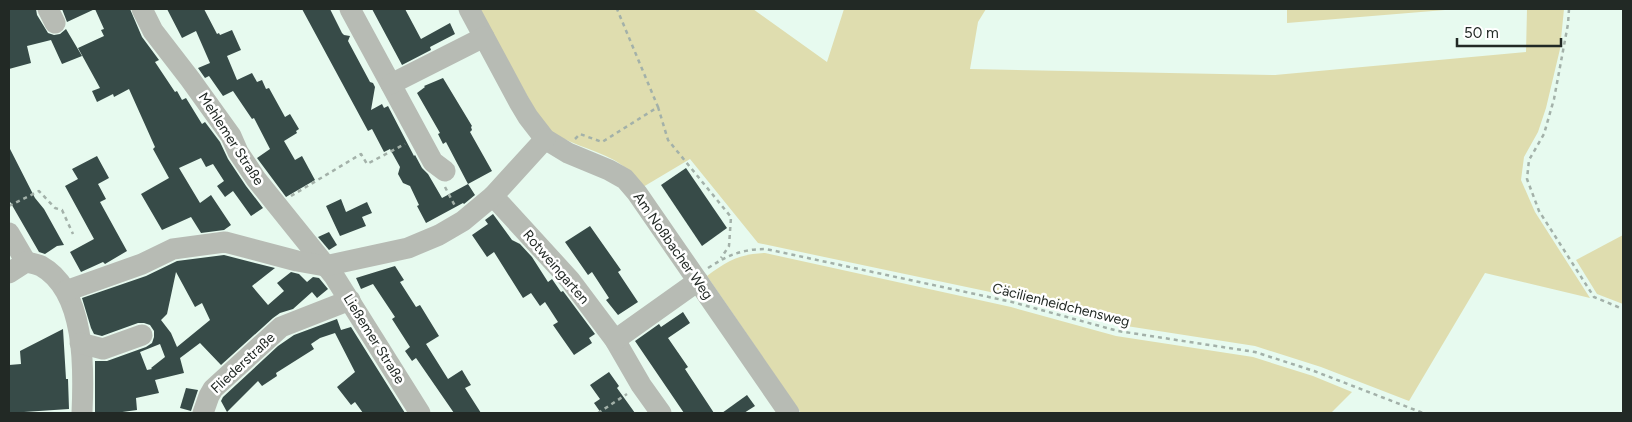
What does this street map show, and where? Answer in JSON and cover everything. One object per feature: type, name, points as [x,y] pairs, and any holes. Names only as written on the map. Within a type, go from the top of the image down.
[{"type":"street","name":"Mehlemer Straße","points":[[142,9],[153,31],[230,136],[256,179],[325,266]]},
{"type":"street","points":[[350,9],[433,162],[445,171]]},
{"type":"street","name":"Am Noßbacher Weg","points":[[468,9],[519,102],[545,139],[568,153],[609,170],[625,180],[637,192],[698,281],[780,410]]},
{"type":"street","points":[[391,84],[484,36]]},
{"type":"street","points":[[66,291],[142,264],[173,248],[225,242],[288,259],[325,266],[408,248],[439,235],[463,221],[493,196],[545,139]]},
{"type":"street","name":"Rotweingarten","points":[[493,196],[570,280],[614,340],[661,413]]},
{"type":"street","points":[[9,233],[18,267],[40,265],[51,274],[66,291],[76,315],[84,376],[82,413],[76,413]]},
{"type":"street","name":"Ließemer Straße","points":[[325,266],[350,300],[420,413]]},
{"type":"street","points":[[614,340],[698,281]]},
{"type":"street","name":"Fliederstraße","points":[[203,413],[213,389],[281,327],[350,300]]},
{"type":"street","points":[[80,344],[103,349],[142,335]]},
{"type":"path","points":[[617,9],[658,107],[668,140],[731,217],[729,246],[720,259]]},
{"type":"path","points":[[1569,9],[1554,99],[1544,134],[1529,160],[1527,179],[1538,211],[1594,297],[1623,308]]},
{"type":"path","points":[[568,153],[572,143],[580,134],[602,142],[658,107]]},
{"type":"path","points":[[276,205],[361,154],[367,164],[420,136]]},
{"type":"path","points":[[445,171],[443,182],[463,221]]},
{"type":"path","points":[[9,206],[39,191],[55,208],[62,210],[74,234]]},
{"type":"path","name":"Cäcilienheidchensweg","points":[[698,281],[707,268],[720,259],[750,249],[766,249],[1012,302],[1118,331],[1255,352],[1314,371],[1423,413]]},
{"type":"path","points":[[598,413],[641,384]]},
{"type":"shaded area","points":[[479,9],[753,9],[827,62],[844,9],[986,9],[978,22],[970,69],[1275,75],[1526,52],[1527,9],[1564,9],[1560,49],[1546,108],[1538,132],[1524,157],[1521,180],[1535,212],[1590,298],[1485,273],[1409,401],[1321,367],[1255,346],[1120,325],[1014,297],[758,243],[690,159],[643,187],[630,172],[614,160],[561,138],[545,128]]},
{"type":"shaded area","points":[[1287,9],[1445,9],[1445,10],[1287,23]]},
{"type":"shaded area","points":[[1623,235],[1623,304],[1597,294],[1576,260]]},
{"type":"shaded area","points":[[765,253],[1011,307],[1116,336],[1253,357],[1313,376],[1352,392],[1331,413],[801,413],[707,276],[734,259]]},
{"type":"building","points":[[9,9],[36,9],[37,15],[48,33],[60,34],[66,29],[82,56],[62,64],[51,40],[27,46],[31,63],[9,69]]},
{"type":"building","points":[[62,9],[95,9],[67,22]]},
{"type":"building","points":[[95,9],[130,9],[142,37],[159,60],[155,62],[175,92],[177,91],[182,100],[186,98],[202,124],[205,122],[220,142],[228,159],[246,186],[263,208],[251,216],[233,191],[225,197],[217,186],[224,181],[213,164],[206,167],[201,158],[179,168],[200,203],[211,195],[231,225],[224,230],[201,233],[191,217],[162,230],[141,194],[169,178],[153,149],[155,147],[129,89],[114,97],[113,94],[97,102],[92,91],[100,88],[78,48],[104,36],[101,30],[104,29]]},
{"type":"building","points":[[167,9],[204,9],[217,34],[219,33],[220,35],[232,30],[241,50],[227,56],[237,80],[252,73],[257,82],[262,80],[266,89],[269,88],[285,117],[290,114],[299,129],[296,131],[297,133],[284,141],[295,160],[302,156],[315,180],[286,197],[257,158],[270,149],[254,118],[252,119],[233,91],[223,96],[209,76],[205,78],[198,68],[210,63],[196,31],[182,38]]},
{"type":"building","points":[[302,9],[330,9],[342,33],[350,36],[348,41],[370,82],[375,87],[371,110],[382,104],[384,108],[388,106],[414,156],[428,174],[442,198],[468,184],[475,195],[464,204],[426,223],[417,206],[419,205],[410,186],[403,183],[398,174],[400,167],[390,149],[384,152],[372,129],[368,131]]},
{"type":"building","points":[[372,9],[405,9],[421,39],[450,23],[455,34],[430,47],[431,50],[402,65]]},
{"type":"building","points":[[443,78],[472,126],[470,132],[492,171],[468,184],[446,142],[443,144],[438,134],[440,133],[417,93],[424,86]]},
{"type":"building","points":[[9,147],[35,198],[44,209],[64,245],[57,246],[45,254],[39,252],[9,200]]},
{"type":"building","points":[[97,156],[109,178],[98,184],[106,199],[100,202],[127,251],[105,264],[103,262],[81,272],[70,252],[94,239],[65,186],[78,179],[72,169]]},
{"type":"building","points":[[686,168],[727,228],[702,246],[661,185]]},
{"type":"building","points":[[341,199],[346,212],[367,202],[372,213],[362,217],[366,226],[340,236],[326,206]]},
{"type":"building","points":[[493,214],[512,240],[520,244],[532,257],[548,282],[552,279],[561,292],[563,291],[595,334],[589,338],[592,343],[574,355],[553,325],[558,322],[545,302],[540,306],[531,293],[523,298],[494,252],[487,257],[472,235],[488,224],[485,220]]},
{"type":"building","points":[[590,226],[621,270],[618,272],[638,302],[618,315],[606,300],[609,298],[592,272],[588,275],[565,242]]},
{"type":"building","points":[[329,232],[337,245],[329,250],[318,237]]},
{"type":"building","points":[[224,255],[275,268],[252,286],[268,305],[284,291],[277,283],[291,272],[299,274],[307,282],[313,277],[319,278],[328,289],[317,298],[312,292],[293,309],[280,313],[221,365],[200,343],[180,358],[184,373],[155,380],[159,393],[136,398],[137,410],[95,413],[95,361],[107,361],[146,347],[152,343],[154,331],[150,325],[138,323],[102,336],[94,334],[82,298],[146,276],[177,261]],"holes":[[[176,272],[195,307],[202,303],[210,320],[177,347],[171,333],[161,320],[167,314]],[[160,344],[165,357],[152,369],[147,370],[140,352]]]},
{"type":"building","points":[[395,266],[404,280],[400,282],[416,307],[420,305],[439,336],[426,344],[448,379],[462,370],[471,385],[465,388],[481,413],[454,413],[416,358],[412,361],[405,351],[410,347],[392,319],[395,317],[373,284],[361,289],[356,278]]},
{"type":"building","points":[[683,312],[690,323],[668,338],[688,367],[685,369],[714,413],[684,413],[635,341],[659,324],[661,327]]},
{"type":"building","points":[[337,319],[341,330],[351,327],[405,413],[363,413],[355,402],[351,405],[337,387],[355,372],[335,333],[320,338],[311,344],[314,349],[276,373],[277,376],[262,386],[258,381],[227,412],[221,401],[223,397],[278,346],[294,335]]},
{"type":"building","points":[[63,329],[69,409],[9,413],[9,365],[21,364],[20,351]]},
{"type":"building","points":[[609,372],[619,386],[617,388],[635,413],[601,413],[594,403],[600,399],[590,385]]},
{"type":"building","points":[[186,388],[198,390],[191,411],[180,408]]},
{"type":"building","points":[[747,395],[755,406],[744,413],[722,413]]}]
